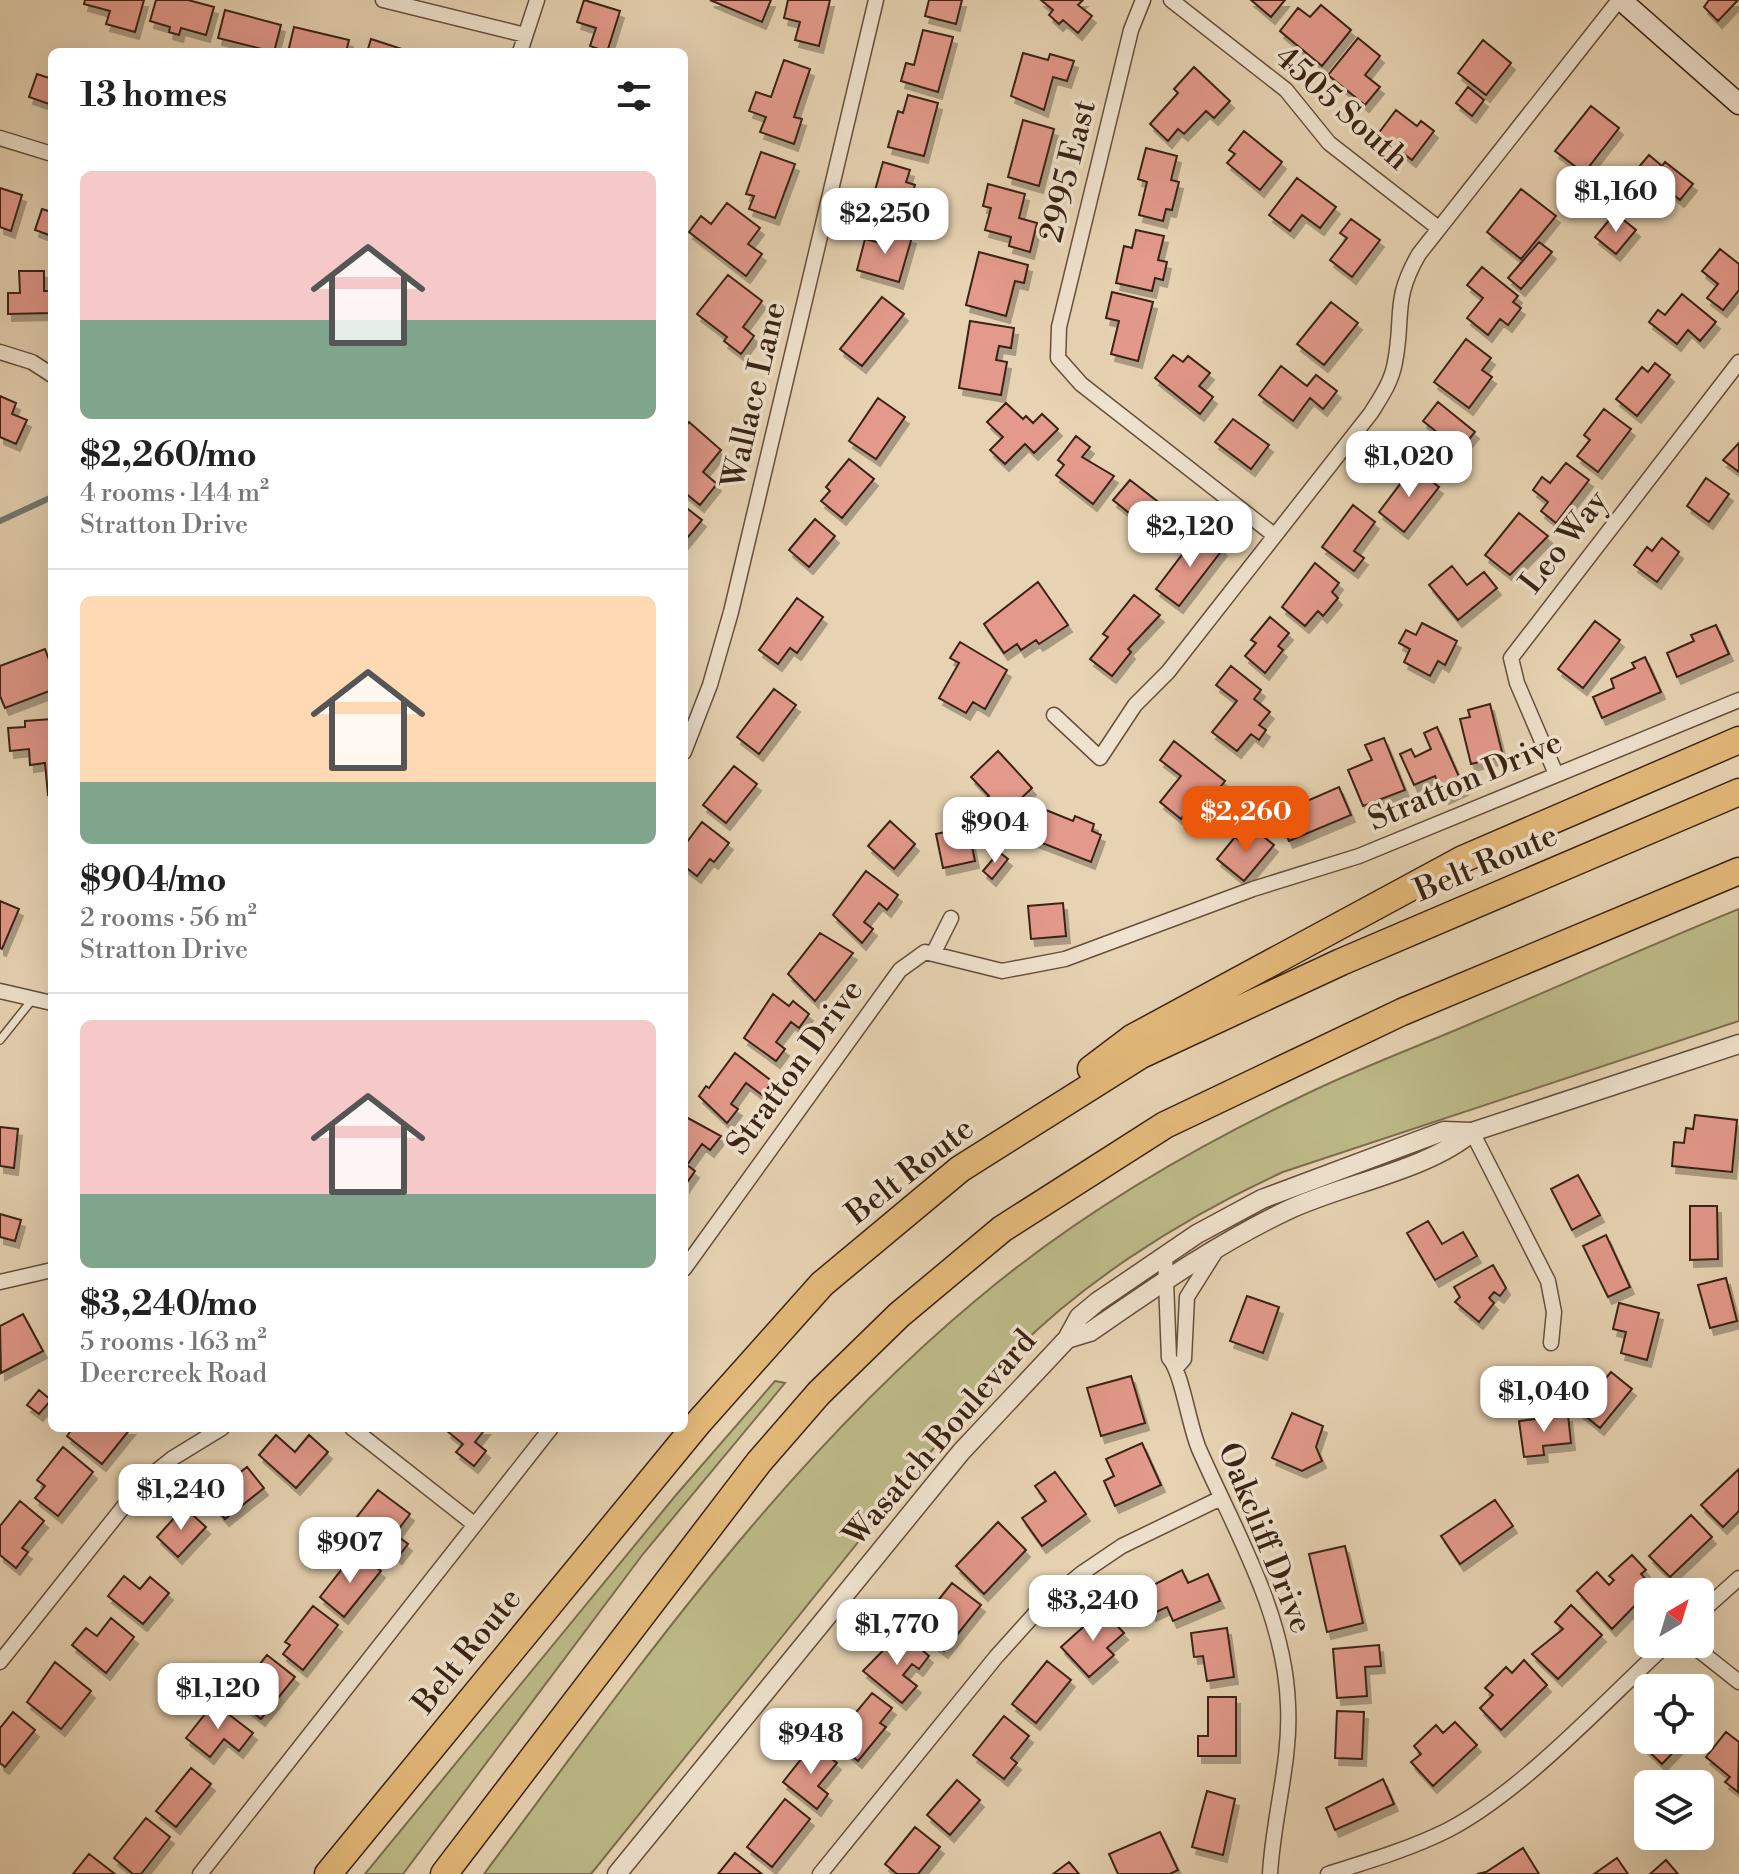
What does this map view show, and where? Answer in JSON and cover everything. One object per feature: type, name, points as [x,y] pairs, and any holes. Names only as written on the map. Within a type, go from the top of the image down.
[{"type":"highway","points":[[960,1169],[1132,1038],[1343,920],[1463,859],[1739,740]]},
{"type":"highway","name":"Belt Route","points":[[328,1874],[699,1422],[822,1284],[960,1169],[1141,1055],[1341,962],[1739,792]]},
{"type":"highway","points":[[444,1874],[779,1439],[819,1393],[899,1315],[1002,1229],[1165,1125],[1402,1012],[1739,871]]},
{"type":"main road","points":[[1620,0],[1739,104]]},
{"type":"street","points":[[383,0],[525,35]]},
{"type":"street","points":[[521,48],[537,0]]},
{"type":"street","name":"Wallace Lane","points":[[688,742],[710,685],[731,612],[876,0]]},
{"type":"street","name":"2995 East","points":[[1143,0],[1131,30],[1059,327],[1058,358],[1081,384],[1274,535]]},
{"type":"street","name":"4505 South","points":[[1171,0],[1286,90],[1329,143],[1437,227]]},
{"type":"street","points":[[1054,715],[1100,758],[1135,705],[1168,672],[1386,390],[1395,363],[1399,298],[1407,275],[1437,227],[1620,0]]},
{"type":"street","points":[[0,138],[48,153]]},
{"type":"street","points":[[0,352],[32,362],[48,372]]},
{"type":"street","name":"Leo Way","points":[[1556,774],[1517,683],[1511,658],[1739,362]]},
{"type":"street","name":"Stratton Drive","points":[[688,1263],[900,970],[917,955],[934,952],[1002,971],[1065,959],[1253,889],[1359,856],[1739,700]]},
{"type":"street","points":[[934,952],[951,918]]},
{"type":"street","points":[[0,991],[48,1002]]},
{"type":"street","name":"Wasatch Boulevard","points":[[617,1874],[961,1452],[1067,1339],[1079,1317],[1165,1256],[1230,1216],[1298,1184],[1444,1131],[1472,1132],[1739,1044]]},
{"type":"street","points":[[1472,1132],[1548,1281],[1554,1312],[1551,1343]]},
{"type":"street","name":"Wasatch Boulevard","points":[[1067,1339],[1090,1332],[1219,1247],[1303,1204],[1451,1150],[1472,1132]]},
{"type":"street","name":"Oakcliff Drive","points":[[1177,1367],[1184,1359],[1187,1297],[1219,1247]]},
{"type":"street","name":"Oakcliff Drive","points":[[1165,1256],[1169,1358],[1177,1367],[1186,1414],[1271,1616],[1287,1684],[1288,1734],[1270,1874]]},
{"type":"street","points":[[0,1282],[48,1271]]},
{"type":"street","points":[[0,1662],[144,1481],[173,1458],[215,1432]]},
{"type":"street","points":[[357,1432],[474,1524]]},
{"type":"street","points":[[200,1874],[548,1432]]},
{"type":"street","points":[[820,1874],[1010,1640],[1041,1607],[1082,1573],[1122,1546],[1221,1498]]},
{"type":"street","points":[[1714,1600],[1739,1578]]},
{"type":"street","points":[[1328,1874],[1407,1848],[1476,1813],[1526,1774],[1652,1658]]},
{"type":"street","points":[[1709,1658],[1739,1682]]},
{"type":"lane","points":[[0,1040],[33,998]]},
{"type":"shaded area","points":[[1739,909],[1739,1021],[1283,1172],[1205,1211],[1092,1284],[1025,1341],[995,1372],[591,1874],[484,1874],[654,1647],[774,1500],[904,1364],[1012,1271],[1130,1189],[1255,1119],[1342,1077]]},
{"type":"shaded area","points":[[775,1381],[785,1383],[643,1554],[403,1874],[365,1874],[676,1495]]},
{"type":"building","points":[[85,0],[144,0],[135,32],[106,24],[110,11],[84,4]]},
{"type":"building","points":[[156,0],[188,0],[214,7],[206,35],[181,28],[179,35],[169,32],[170,27],[150,21]]},
{"type":"building","points":[[584,0],[620,11],[608,48],[590,46],[596,28],[577,22]]},
{"type":"building","points":[[710,0],[771,0],[762,22]]},
{"type":"building","points":[[788,0],[830,0],[819,46],[795,40],[800,22],[784,18]]},
{"type":"building","points":[[929,0],[962,0],[956,24],[925,16]]},
{"type":"building","points":[[1041,0],[1083,0],[1078,5],[1092,16],[1078,33],[1063,20],[1059,24],[1049,15],[1053,10]]},
{"type":"building","points":[[1251,0],[1285,0],[1271,17]]},
{"type":"building","points":[[1709,0],[1738,0],[1718,21],[1704,7]]},
{"type":"building","points":[[1321,5],[1351,30],[1322,66],[1280,31],[1298,8],[1310,17]]},
{"type":"building","points":[[225,10],[281,25],[275,48],[258,48],[218,38]]},
{"type":"building","points":[[294,27],[349,40],[347,48],[289,48]]},
{"type":"building","points":[[923,30],[953,37],[938,92],[901,81],[906,63],[914,65]]},
{"type":"building","points":[[1358,38],[1380,56],[1365,75],[1380,87],[1365,105],[1328,75]]},
{"type":"building","points":[[371,39],[399,48],[368,48]]},
{"type":"building","points":[[1483,40],[1511,63],[1486,95],[1458,73]]},
{"type":"building","points":[[1023,53],[1048,60],[1050,54],[1074,61],[1067,81],[1053,77],[1044,110],[1011,96]]},
{"type":"building","points":[[784,60],[810,69],[794,117],[802,119],[794,144],[760,132],[766,117],[749,111],[756,92],[771,97]]},
{"type":"building","points":[[1194,67],[1230,101],[1214,118],[1206,111],[1184,134],[1178,129],[1168,141],[1150,124],[1178,93],[1174,89]]},
{"type":"building","points":[[37,74],[48,78],[48,104],[29,97]]},
{"type":"building","points":[[1468,87],[1484,100],[1472,116],[1456,103]]},
{"type":"building","points":[[908,95],[938,103],[924,156],[888,147],[898,111],[903,113]]},
{"type":"building","points":[[1591,106],[1619,128],[1584,173],[1555,151]]},
{"type":"building","points":[[1396,110],[1417,126],[1421,121],[1434,131],[1412,160],[1378,134]]},
{"type":"building","points":[[1023,120],[1054,129],[1039,186],[1008,177]]},
{"type":"building","points":[[1244,131],[1282,162],[1260,190],[1227,163],[1235,154],[1229,150]]},
{"type":"building","points":[[1146,148],[1177,156],[1171,180],[1179,182],[1172,210],[1166,209],[1163,221],[1139,215],[1147,182],[1138,179]]},
{"type":"building","points":[[761,152],[795,164],[775,218],[749,209],[754,196],[746,194]]},
{"type":"building","points":[[1649,155],[1662,166],[1665,162],[1693,184],[1680,200],[1669,191],[1661,201],[1654,195],[1650,200],[1627,181]]},
{"type":"building","points":[[883,162],[910,170],[906,182],[915,185],[908,208],[902,206],[899,218],[879,213],[884,197],[874,194]]},
{"type":"building","points":[[1297,178],[1336,207],[1320,228],[1302,215],[1290,231],[1269,215]]},
{"type":"building","points":[[988,184],[1025,194],[1019,218],[1037,223],[1030,252],[1009,246],[1011,237],[985,230],[991,208],[983,206]]},
{"type":"building","points":[[0,188],[22,195],[11,231],[0,227]]},
{"type":"building","points":[[1521,189],[1556,216],[1521,259],[1487,232]]},
{"type":"building","points":[[727,203],[760,228],[748,244],[762,254],[746,276],[689,232],[701,216],[711,224]]},
{"type":"building","points":[[42,209],[48,211],[48,235],[35,230]]},
{"type":"building","points":[[1615,213],[1636,230],[1616,254],[1595,237]]},
{"type":"building","points":[[1351,219],[1380,240],[1352,277],[1330,260],[1347,238],[1340,233]]},
{"type":"building","points":[[888,230],[912,237],[899,282],[857,270],[865,239],[884,244]]},
{"type":"building","points":[[1136,230],[1164,236],[1158,260],[1167,262],[1163,280],[1155,278],[1152,291],[1116,283],[1124,246],[1132,248]]},
{"type":"building","points":[[1539,242],[1552,252],[1521,289],[1508,278]]},
{"type":"building","points":[[1720,249],[1739,264],[1739,290],[1723,310],[1707,298],[1718,284],[1702,271]]},
{"type":"building","points":[[979,252],[1028,265],[1024,283],[1015,281],[1006,316],[966,305]]},
{"type":"building","points":[[1482,267],[1518,296],[1513,302],[1521,308],[1508,325],[1500,319],[1488,335],[1467,318],[1483,298],[1467,285]]},
{"type":"building","points":[[19,271],[44,271],[48,313],[8,314],[8,293],[20,293]]},
{"type":"building","points":[[728,275],[762,301],[743,327],[754,336],[741,354],[724,341],[727,337],[697,314]]},
{"type":"building","points":[[1112,292],[1153,302],[1138,361],[1111,354],[1119,321],[1106,318]]},
{"type":"building","points":[[1682,294],[1716,322],[1700,341],[1688,330],[1677,344],[1649,322],[1658,310],[1665,315]]},
{"type":"building","points":[[882,297],[904,314],[862,366],[840,349]]},
{"type":"building","points":[[1331,302],[1358,323],[1324,365],[1297,344]]},
{"type":"building","points":[[970,321],[1014,328],[1011,348],[999,346],[996,360],[1007,362],[1001,395],[959,388]]},
{"type":"building","points":[[1466,339],[1491,358],[1482,370],[1492,377],[1469,408],[1434,382]]},
{"type":"building","points":[[1173,355],[1183,362],[1188,356],[1210,373],[1199,386],[1213,397],[1200,414],[1155,378]]},
{"type":"building","points":[[1655,363],[1670,375],[1637,416],[1616,399],[1642,367],[1648,372]]},
{"type":"building","points":[[1281,366],[1307,386],[1316,375],[1337,391],[1323,409],[1310,398],[1293,421],[1259,395]]},
{"type":"building","points":[[0,396],[16,403],[12,414],[27,420],[16,444],[0,437]]},
{"type":"building","points":[[878,398],[905,417],[876,459],[849,441]]},
{"type":"building","points":[[1438,402],[1475,432],[1446,467],[1424,450],[1438,433],[1423,421]]},
{"type":"building","points":[[1006,403],[1023,419],[1026,416],[1033,423],[1042,414],[1058,429],[1034,453],[1025,444],[1005,464],[990,450],[1003,437],[987,422]]},
{"type":"building","points":[[1604,409],[1631,429],[1598,472],[1577,456],[1590,440],[1584,435]]},
{"type":"building","points":[[1233,419],[1269,445],[1251,469],[1215,442]]},
{"type":"building","points":[[688,423],[721,450],[703,472],[717,484],[700,505],[688,495]]},
{"type":"building","points":[[1076,436],[1090,447],[1082,457],[1114,476],[1093,504],[1056,475],[1064,465],[1058,460]]},
{"type":"building","points":[[1739,443],[1739,472],[1723,460]]},
{"type":"building","points":[[849,459],[874,479],[842,518],[821,501],[830,491],[826,487]]},
{"type":"building","points":[[1566,463],[1589,480],[1556,523],[1541,511],[1548,502],[1533,490],[1542,477],[1550,483]]},
{"type":"building","points":[[1413,467],[1439,487],[1404,532],[1379,512]]},
{"type":"building","points":[[1706,478],[1729,494],[1709,522],[1687,506]]},
{"type":"building","points":[[1130,480],[1166,508],[1149,529],[1113,500]]},
{"type":"building","points":[[1353,505],[1375,522],[1354,551],[1364,558],[1354,571],[1322,547]]},
{"type":"building","points":[[688,509],[702,520],[688,537]]},
{"type":"building","points":[[1519,513],[1548,536],[1510,575],[1485,555]]},
{"type":"building","points":[[815,519],[835,536],[809,567],[789,550]]},
{"type":"building","points":[[1200,531],[1223,549],[1179,606],[1156,589]]},
{"type":"building","points":[[1662,538],[1679,552],[1657,582],[1634,565],[1647,547],[1652,551]]},
{"type":"building","points":[[1315,563],[1339,583],[1332,592],[1338,598],[1323,616],[1318,611],[1305,626],[1282,607]]},
{"type":"building","points":[[1452,566],[1467,585],[1484,572],[1497,588],[1458,620],[1429,585]]},
{"type":"building","points":[[1038,582],[1068,625],[1039,644],[1036,640],[1021,650],[1017,644],[1004,653],[984,624]]},
{"type":"building","points":[[1134,595],[1160,615],[1128,649],[1131,652],[1112,676],[1090,659],[1108,637],[1103,634]]},
{"type":"building","points":[[797,598],[823,617],[797,653],[790,648],[778,664],[759,650]]},
{"type":"building","points":[[1270,617],[1289,633],[1278,646],[1283,650],[1265,673],[1245,656],[1256,643],[1251,640]]},
{"type":"building","points":[[1595,621],[1620,640],[1583,688],[1558,669]]},
{"type":"building","points":[[1422,623],[1457,641],[1445,665],[1438,661],[1430,676],[1404,662],[1410,649],[1399,643],[1406,630],[1416,635]]},
{"type":"building","points":[[1716,625],[1729,654],[1677,677],[1667,653],[1694,641],[1691,635]]},
{"type":"building","points":[[960,642],[1007,670],[985,709],[973,702],[966,713],[939,698],[959,663],[950,658]]},
{"type":"building","points":[[45,649],[48,657],[48,692],[5,708],[0,696],[0,666]]},
{"type":"building","points":[[1645,657],[1661,692],[1602,718],[1593,697],[1614,688],[1611,679],[1635,668],[1632,663]]},
{"type":"building","points":[[1231,666],[1261,690],[1254,699],[1270,712],[1259,725],[1266,730],[1259,740],[1251,734],[1237,751],[1212,732],[1237,701],[1216,685]]},
{"type":"building","points":[[774,689],[796,705],[759,754],[737,737]]},
{"type":"building","points":[[1490,704],[1503,756],[1471,764],[1460,719],[1470,717],[1468,710]]},
{"type":"building","points":[[48,719],[48,795],[45,763],[30,765],[29,749],[10,751],[8,728],[25,727],[25,721]]},
{"type":"building","points":[[1437,727],[1464,788],[1445,797],[1435,776],[1414,785],[1400,754],[1411,749],[1415,757],[1431,749],[1424,733]]},
{"type":"building","points":[[1384,738],[1405,790],[1363,806],[1348,770],[1372,760],[1365,745]]},
{"type":"building","points":[[1174,741],[1225,781],[1193,822],[1184,815],[1181,819],[1160,802],[1181,776],[1160,760]]},
{"type":"building","points":[[998,751],[1032,788],[997,821],[981,803],[989,796],[971,777]]},
{"type":"building","points":[[734,766],[757,784],[726,823],[703,805]]},
{"type":"building","points":[[1339,787],[1351,815],[1289,841],[1277,814]]},
{"type":"building","points":[[1041,808],[1073,821],[1075,816],[1094,824],[1092,831],[1101,835],[1091,862],[1029,838]]},
{"type":"building","points":[[890,821],[915,844],[894,869],[868,846]]},
{"type":"building","points":[[702,822],[729,843],[714,862],[710,859],[697,876],[688,869],[688,841]]},
{"type":"building","points":[[968,827],[975,861],[943,868],[936,834]]},
{"type":"building","points":[[1254,829],[1274,845],[1244,881],[1217,859],[1235,837],[1242,843]]},
{"type":"building","points":[[999,852],[1008,859],[992,879],[983,871]]},
{"type":"building","points":[[866,871],[898,895],[887,910],[879,903],[864,922],[873,929],[862,943],[833,915]]},
{"type":"building","points":[[0,901],[19,909],[2,949],[0,948]]},
{"type":"building","points":[[1063,903],[1066,936],[1031,939],[1028,906]]},
{"type":"building","points":[[820,933],[853,953],[815,1001],[788,974]]},
{"type":"building","points":[[773,994],[789,1006],[793,1001],[809,1014],[799,1028],[791,1022],[776,1042],[785,1049],[776,1061],[744,1038]]},
{"type":"building","points":[[735,1053],[773,1082],[762,1095],[746,1083],[731,1104],[738,1109],[727,1123],[699,1096],[706,1086],[709,1088]]},
{"type":"building","points":[[1695,1115],[1737,1120],[1732,1172],[1672,1166],[1674,1142],[1684,1143],[1686,1128],[1693,1129]]},
{"type":"building","points":[[688,1118],[721,1136],[710,1150],[702,1144],[688,1164]]},
{"type":"building","points":[[0,1127],[18,1129],[14,1168],[0,1166]]},
{"type":"building","points":[[688,1166],[695,1171],[688,1181]]},
{"type":"building","points":[[1578,1175],[1600,1215],[1572,1230],[1551,1189]]},
{"type":"building","points":[[1690,1206],[1717,1206],[1718,1259],[1690,1260]]},
{"type":"building","points":[[0,1214],[21,1220],[15,1241],[0,1237]]},
{"type":"building","points":[[1428,1221],[1442,1244],[1463,1232],[1477,1256],[1435,1280],[1407,1233]]},
{"type":"building","points":[[1606,1235],[1630,1287],[1608,1297],[1583,1246]]},
{"type":"building","points":[[1493,1265],[1506,1288],[1500,1296],[1494,1292],[1489,1298],[1494,1303],[1479,1322],[1455,1302],[1460,1297],[1454,1287]]},
{"type":"building","points":[[1726,1278],[1737,1321],[1710,1328],[1698,1285]]},
{"type":"building","points":[[1247,1296],[1279,1307],[1263,1353],[1230,1341]]},
{"type":"building","points":[[1619,1303],[1659,1313],[1647,1360],[1621,1353],[1626,1332],[1613,1329]]},
{"type":"building","points":[[23,1314],[43,1351],[1,1373],[0,1326]]},
{"type":"building","points":[[1611,1372],[1632,1389],[1600,1428],[1579,1411]]},
{"type":"building","points":[[1131,1376],[1145,1423],[1101,1436],[1087,1388]]},
{"type":"building","points":[[39,1390],[48,1398],[48,1404],[39,1414],[27,1405]]},
{"type":"building","points":[[1292,1413],[1323,1426],[1316,1447],[1322,1461],[1302,1471],[1272,1458]]},
{"type":"building","points":[[1568,1415],[1571,1443],[1543,1446],[1544,1455],[1524,1457],[1519,1421]]},
{"type":"building","points":[[70,1432],[128,1432],[102,1464],[67,1436]]},
{"type":"building","points":[[448,1432],[483,1432],[475,1442],[486,1451],[474,1466],[456,1452],[463,1444]]},
{"type":"building","points":[[276,1435],[295,1452],[309,1435],[328,1452],[296,1488],[259,1455]]},
{"type":"building","points":[[1142,1443],[1161,1485],[1115,1506],[1104,1481],[1114,1476],[1106,1459]]},
{"type":"building","points":[[63,1447],[93,1472],[58,1516],[35,1498],[45,1486],[37,1480]]},
{"type":"building","points":[[247,1467],[264,1488],[225,1519],[208,1498]]},
{"type":"building","points":[[1739,1469],[1739,1511],[1723,1527],[1701,1505]]},
{"type":"building","points":[[1055,1472],[1086,1514],[1042,1546],[1022,1518],[1046,1501],[1035,1486]]},
{"type":"building","points":[[378,1490],[410,1514],[395,1534],[408,1544],[398,1557],[353,1522]]},
{"type":"building","points":[[1495,1500],[1513,1526],[1460,1564],[1441,1536]]},
{"type":"building","points":[[20,1501],[44,1521],[22,1548],[28,1552],[16,1568],[0,1555],[0,1526]]},
{"type":"building","points":[[184,1507],[206,1527],[178,1557],[157,1537]]},
{"type":"building","points":[[1691,1515],[1712,1537],[1670,1577],[1649,1556]]},
{"type":"building","points":[[998,1522],[1026,1550],[984,1594],[956,1566]]},
{"type":"building","points":[[1345,1546],[1363,1623],[1327,1632],[1309,1554]]},
{"type":"building","points":[[360,1555],[381,1571],[344,1617],[320,1597],[349,1560],[353,1564]]},
{"type":"building","points":[[1632,1555],[1646,1570],[1641,1574],[1644,1578],[1634,1578],[1634,1606],[1612,1629],[1577,1591],[1597,1572],[1609,1585],[1614,1580],[1609,1576]]},
{"type":"building","points":[[1182,1570],[1188,1583],[1208,1574],[1220,1601],[1173,1621],[1167,1607],[1152,1614],[1142,1591]]},
{"type":"building","points":[[124,1576],[140,1589],[150,1577],[169,1593],[143,1624],[108,1596]]},
{"type":"building","points":[[952,1583],[981,1605],[944,1651],[915,1629]]},
{"type":"building","points":[[1571,1605],[1602,1635],[1558,1679],[1532,1654],[1563,1629],[1555,1622]]},
{"type":"building","points":[[313,1606],[338,1625],[303,1670],[283,1654],[290,1645],[285,1642]]},
{"type":"building","points":[[1102,1610],[1124,1633],[1107,1648],[1114,1655],[1089,1677],[1061,1647]]},
{"type":"building","points":[[111,1618],[134,1637],[106,1673],[72,1645],[86,1628],[97,1636]]},
{"type":"building","points":[[1227,1628],[1234,1677],[1207,1681],[1203,1656],[1194,1657],[1191,1633]]},
{"type":"building","points":[[901,1632],[929,1656],[919,1669],[912,1664],[903,1675],[917,1686],[902,1703],[863,1671]]},
{"type":"building","points":[[1379,1645],[1381,1666],[1365,1667],[1367,1696],[1337,1698],[1333,1649]]},
{"type":"building","points":[[267,1655],[295,1677],[261,1719],[234,1697]]},
{"type":"building","points":[[1524,1660],[1547,1685],[1501,1730],[1480,1708],[1493,1695],[1485,1688],[1506,1667],[1512,1673]]},
{"type":"building","points":[[1047,1661],[1071,1680],[1036,1723],[1012,1704]]},
{"type":"building","points":[[55,1662],[91,1691],[61,1729],[27,1702]]},
{"type":"building","points":[[872,1693],[892,1708],[880,1723],[886,1727],[858,1761],[833,1740]]},
{"type":"building","points":[[1208,1697],[1236,1697],[1236,1756],[1198,1756],[1198,1736],[1208,1736]]},
{"type":"building","points":[[214,1703],[253,1733],[239,1751],[224,1739],[210,1757],[186,1738]]},
{"type":"building","points":[[1337,1711],[1364,1712],[1362,1759],[1335,1758]]},
{"type":"building","points":[[13,1712],[35,1730],[5,1767],[0,1763],[0,1728]]},
{"type":"building","points":[[1004,1716],[1029,1736],[1011,1758],[1017,1763],[1004,1779],[973,1755]]},
{"type":"building","points":[[1455,1722],[1477,1745],[1433,1786],[1411,1762],[1421,1754],[1414,1746],[1436,1725],[1443,1733]]},
{"type":"building","points":[[1726,1732],[1739,1742],[1738,1792],[1725,1782],[1730,1777],[1706,1757],[1714,1754],[1714,1747]]},
{"type":"building","points":[[813,1744],[837,1763],[818,1786],[828,1794],[817,1809],[783,1782]]},
{"type":"building","points":[[1652,1754],[1672,1754],[1662,1764]]},
{"type":"building","points":[[191,1768],[211,1784],[176,1827],[156,1811]]},
{"type":"building","points":[[1383,1779],[1394,1804],[1335,1830],[1326,1808]]},
{"type":"building","points":[[957,1780],[980,1800],[950,1835],[927,1815]]},
{"type":"building","points":[[1207,1791],[1235,1799],[1223,1855],[1192,1847]]},
{"type":"building","points":[[785,1799],[810,1819],[772,1867],[747,1847]]},
{"type":"building","points":[[146,1818],[170,1837],[141,1874],[133,1874],[114,1858]]},
{"type":"building","points":[[915,1827],[940,1847],[918,1874],[897,1874],[885,1864]]},
{"type":"building","points":[[1160,1832],[1178,1870],[1170,1874],[1118,1874],[1109,1854]]},
{"type":"building","points":[[1523,1848],[1539,1874],[1477,1874],[1486,1872]]},
{"type":"building","points":[[735,1853],[762,1874],[718,1874]]},
{"type":"building","points":[[89,1854],[115,1874],[73,1874]]},
{"type":"building","points":[[1617,1858],[1628,1874],[1594,1874]]},
{"type":"building","points":[[1666,1860],[1678,1874],[1650,1874]]},
{"type":"building","points":[[1069,1862],[1079,1874],[1053,1874]]},
{"type":"waterway","points":[[0,521],[48,499]]}]
